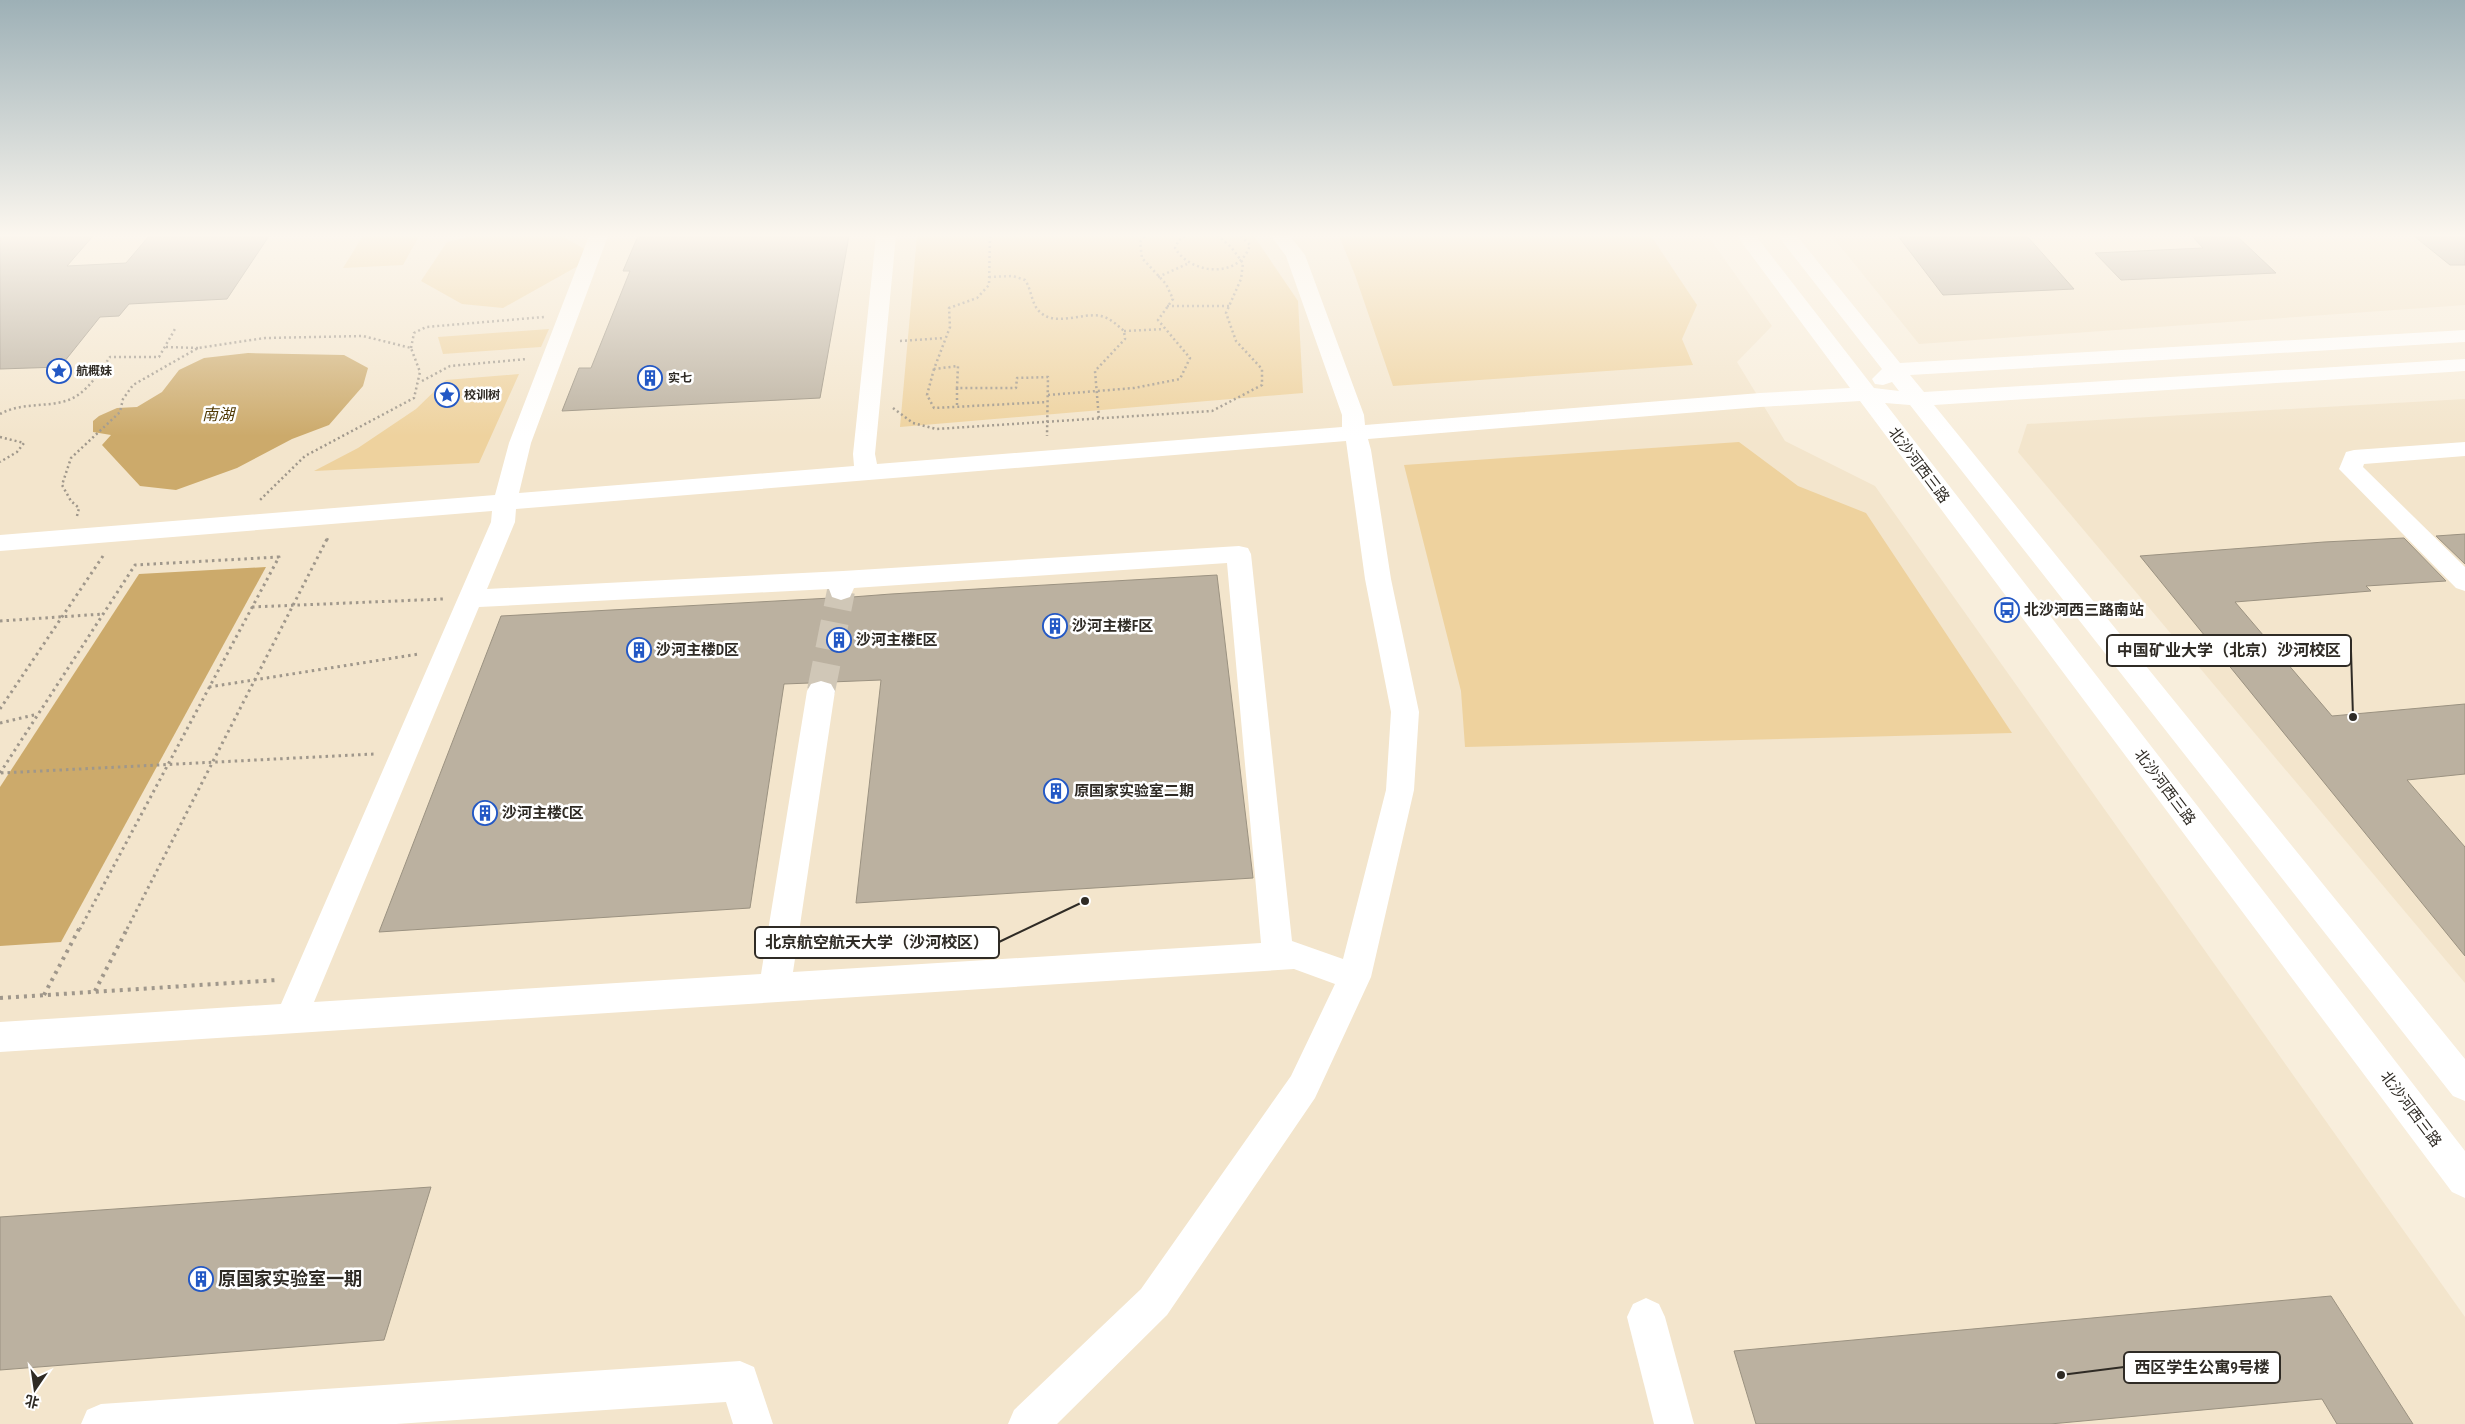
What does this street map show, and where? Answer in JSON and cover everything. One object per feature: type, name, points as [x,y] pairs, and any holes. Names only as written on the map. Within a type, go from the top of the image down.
[{"type":"street","points":[[291,1019],[502,522],[505,501],[520,443],[573,302]]},
{"type":"street","points":[[867,472],[864,454],[879,302]]},
{"type":"street","points":[[1028,1424],[1154,1302],[1303,1086],[1355,977],[1400,790],[1405,712],[1378,579],[1360,450],[1354,432],[1353,415],[1312,302]]},
{"type":"street","name":"北沙河西三路","points":[[1796,302],[2465,1180]]},
{"type":"street","points":[[1840,302],[2465,1085]]},
{"type":"street","points":[[1865,394],[1894,370],[2465,336]]},
{"type":"street","points":[[0,543],[1760,400],[1865,394],[1917,399],[2465,365]]},
{"type":"street","points":[[2465,449],[2354,457],[2351,469],[2465,582]]},
{"type":"street","points":[[470,599],[842,586],[1239,554],[1278,956]]},
{"type":"street","points":[[775,988],[821,691]]},
{"type":"street","points":[[0,1038],[1294,955],[1355,977]]},
{"type":"street","points":[[1646,1317],[1674,1424]]},
{"type":"street","points":[[101,1424],[740,1381],[754,1424]]},
{"type":"path","points":[[969,302],[949,308],[950,327],[944,338],[927,395],[934,408],[1047,402]]},
{"type":"path","points":[[1034,302],[1037,310],[1044,315],[1059,318],[1092,315],[1107,318],[1124,331],[1164,329]]},
{"type":"path","points":[[1048,395],[1134,388],[1180,379],[1190,358],[1184,346],[1164,329],[1158,320],[1170,302]]},
{"type":"path","points":[[890,400],[894,410],[908,421],[936,430],[1212,412],[1262,385],[1262,369],[1236,341],[1226,313],[1230,302]]},
{"type":"path","points":[[1166,306],[1228,306]]},
{"type":"path","points":[[256,503],[305,456],[414,398],[422,381],[419,363],[411,348],[414,333],[426,327],[569,314]]},
{"type":"path","points":[[0,414],[21,405],[73,399],[96,378],[110,357],[159,357],[174,329]]},
{"type":"path","points":[[1099,418],[1096,371],[1101,363],[1125,339],[1124,331]]},
{"type":"path","points":[[899,332],[898,342],[944,338]]},
{"type":"path","points":[[166,347],[198,348],[265,338],[363,336],[382,338],[411,348]]},
{"type":"path","points":[[76,519],[79,508],[71,501],[62,485],[72,458],[120,412],[123,399],[134,385],[177,358],[198,348]]},
{"type":"path","points":[[422,381],[450,366],[553,357]]},
{"type":"path","points":[[934,369],[958,366],[957,407]]},
{"type":"path","points":[[957,388],[1016,388],[1017,378],[1048,377],[1047,439]]},
{"type":"path","points":[[0,436],[24,443],[17,452],[0,462]]},
{"type":"path","points":[[96,991],[253,680],[328,537]]},
{"type":"path","points":[[0,709],[103,556]]},
{"type":"path","points":[[0,773],[135,565],[280,557],[44,995]]},
{"type":"path","points":[[252,607],[444,599]]},
{"type":"path","points":[[0,621],[103,614]]},
{"type":"path","points":[[209,687],[420,654]]},
{"type":"path","points":[[0,723],[38,714]]},
{"type":"path","points":[[0,773],[376,754]]},
{"type":"path","points":[[0,998],[287,980]]},
{"type":"shaded area","points":[[0,302],[1755,302],[1772,326],[1737,362],[1785,441],[1875,486],[2465,1317],[2465,1424],[0,1424]]},
{"type":"shaded area","points":[[459,302],[513,302],[503,308]]},
{"type":"shaded area","points":[[911,302],[1298,302],[1303,393],[900,427]]},
{"type":"shaded area","points":[[1364,302],[1695,302],[1697,305],[1682,339],[1693,365],[1393,386]]},
{"type":"shaded area","points":[[1886,302],[2465,302],[2465,305],[1919,344]]},
{"type":"shaded area","points":[[549,329],[541,347],[443,354],[438,337]]},
{"type":"shaded area","points":[[519,374],[479,463],[314,471],[358,448],[416,409],[446,380]]},
{"type":"shaded area","points":[[2465,399],[2465,983],[2018,452],[2027,424]]},
{"type":"shaded area","points":[[1739,442],[1798,486],[1866,513],[2012,733],[1465,747],[1461,691],[1404,465]]},
{"type":"water","name":"南湖","points":[[248,353],[344,355],[368,368],[363,386],[329,425],[292,439],[237,468],[176,490],[140,486],[102,445],[111,435],[93,432],[93,421],[99,416],[117,408],[137,407],[162,392],[179,370],[204,358]]},
{"type":"water","points":[[266,567],[61,942],[0,946],[0,787],[139,574]]},
{"type":"building","points":[[0,302],[159,302],[129,304],[119,316],[100,317],[60,367],[0,369]]},
{"type":"building","points":[[617,302],[837,302],[820,398],[562,411],[579,368],[591,368]]},
{"type":"building","points":[[2465,534],[2465,564],[2436,536]]},
{"type":"building","points":[[2404,538],[2446,581],[2366,586],[2371,591],[2235,602],[2332,716],[2465,704],[2465,774],[2407,780],[2465,847],[2465,956],[2140,556]]},
{"type":"building","name":"原国家实验室二期","points":[[1217,575],[1253,878],[856,903],[881,680],[831,682],[820,679],[810,683],[784,684],[750,908],[379,932],[501,616],[831,598],[842,602],[852,597],[891,594]]},
{"type":"building","name":"原国家实验室一期","points":[[431,1187],[384,1340],[0,1370],[0,1217]]},
{"type":"building","points":[[2331,1296],[2413,1424],[2337,1424],[2322,1399],[2050,1424],[1756,1424],[1734,1351]]},
{"type":"tunnel","points":[[821,691],[841,591]]},
{"type":"place","name":"航概妹","points":[[59,371]]},
{"type":"place","name":"实七","points":[[650,378]]},
{"type":"place","name":"校训树","points":[[447,395]]},
{"type":"place","name":"北沙河西三路南站","points":[[2007,610]]},
{"type":"place","name":"沙河主楼F区","points":[[1055,626]]},
{"type":"place","name":"沙河主楼E区","points":[[839,640]]},
{"type":"place","name":"沙河主楼D区","points":[[639,650]]},
{"type":"place","name":"中国矿业大学（北京）沙河校区","points":[[2353,717]]},
{"type":"place","name":"原国家实验室二期","points":[[1056,791]]},
{"type":"place","name":"沙河主楼C区","points":[[485,813]]},
{"type":"place","name":"北京航空航天大学（沙河校区）","points":[[1085,901]]},
{"type":"place","name":"原国家实验室一期","points":[[201,1279]]},
{"type":"place","name":"西区学生公寓9号楼","points":[[2061,1375]]}]
